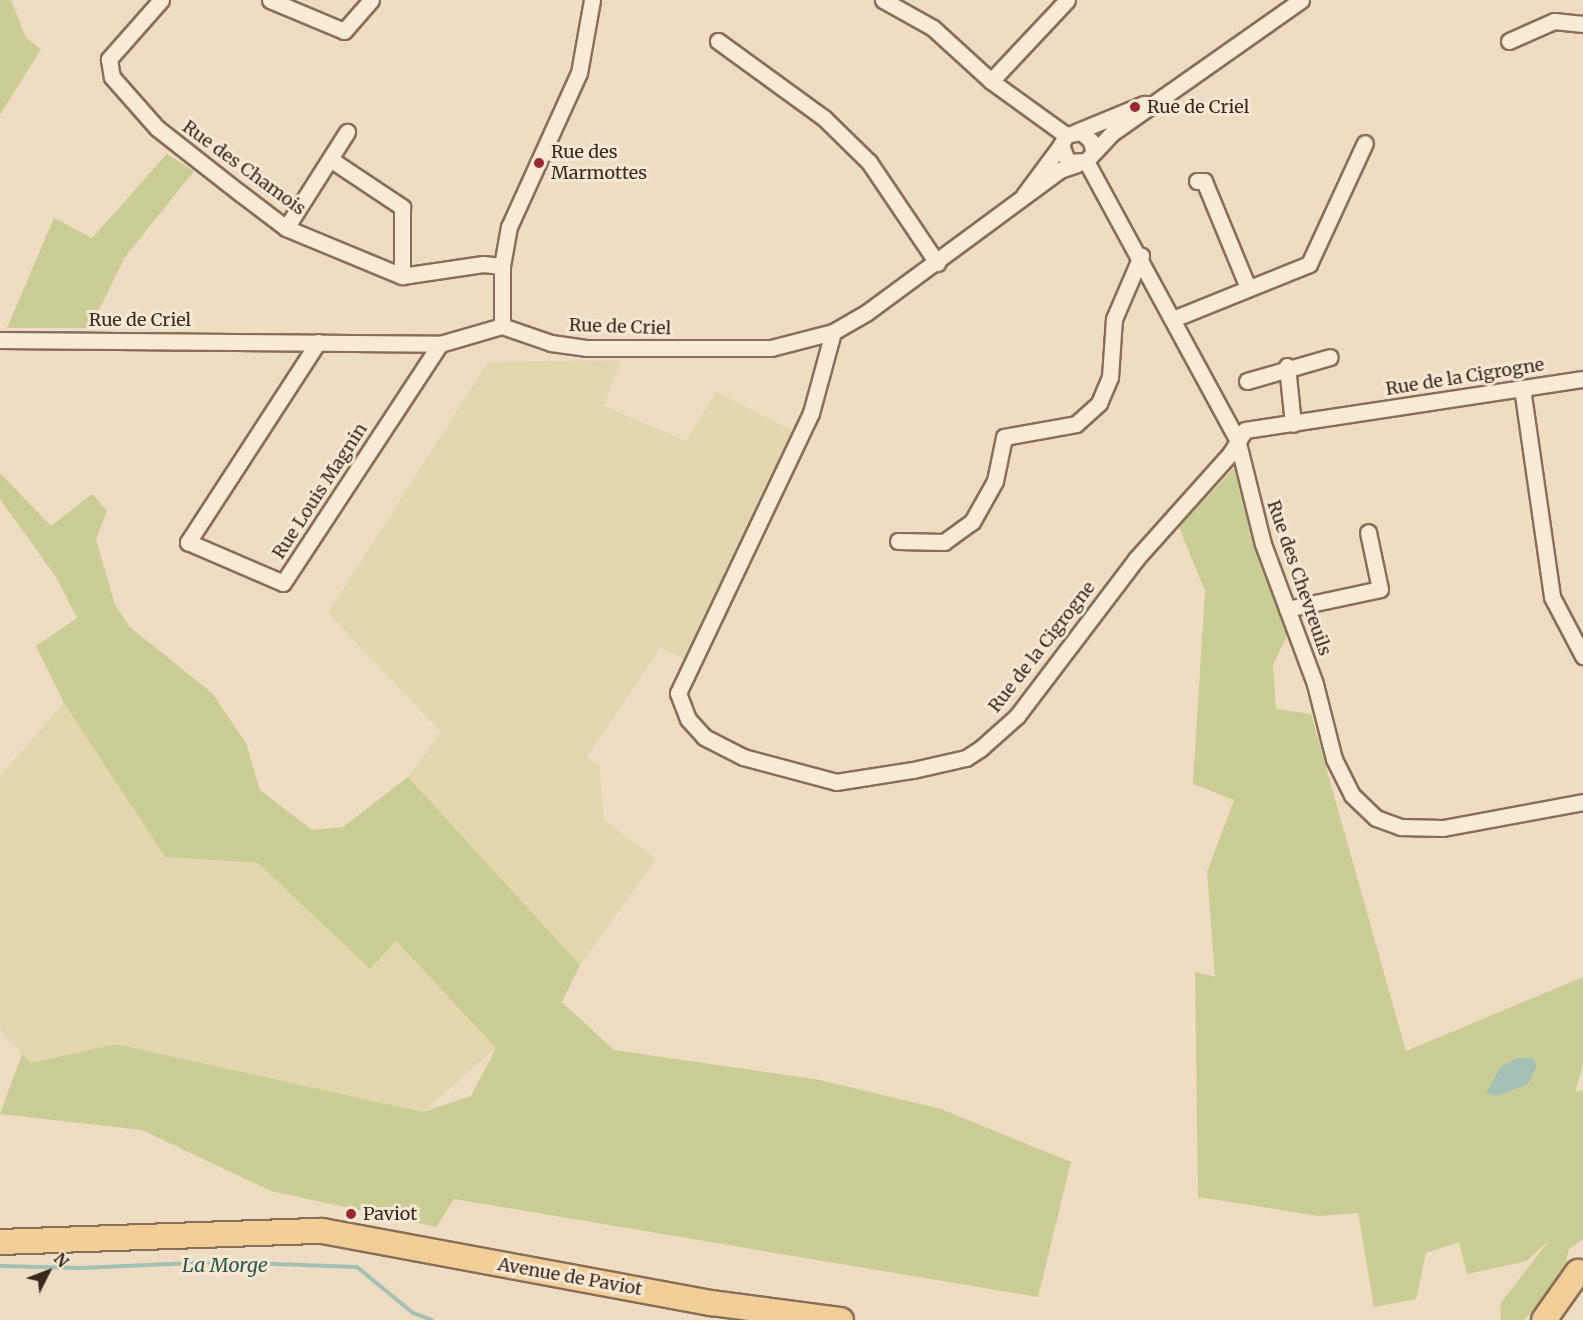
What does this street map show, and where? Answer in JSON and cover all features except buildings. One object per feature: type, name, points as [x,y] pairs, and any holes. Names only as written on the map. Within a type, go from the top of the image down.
[{"type":"main road","name":"Avenue de Paviot","points":[[0,1242],[300,1230],[371,1238],[711,1303],[774,1308],[841,1320]]},
{"type":"main road","points":[[1544,1320],[1582,1275]]},
{"type":"street","name":"Rue des Chamois","points":[[161,0],[109,59],[112,77],[158,128],[286,228],[402,276]]},
{"type":"street","points":[[270,0],[345,31],[371,0]]},
{"type":"street","points":[[502,326],[502,266],[509,227],[579,73],[592,0]]},
{"type":"street","points":[[882,0],[933,28],[991,81],[1068,137],[1089,137],[1085,158],[1065,159],[1068,137]]},
{"type":"street","points":[[991,81],[1067,0]]},
{"type":"street","name":"Rue de Criel","points":[[0,340],[440,344],[502,326],[551,343],[586,348],[771,348],[833,332],[937,263],[1060,170],[1085,158],[1156,101],[1300,0]]},
{"type":"street","points":[[1509,41],[1554,21],[1583,24]]},
{"type":"street","points":[[718,40],[824,118],[869,162],[937,263]]},
{"type":"street","name":"Rue de Criel","points":[[1021,200],[1068,137],[1156,101]]},
{"type":"street","points":[[286,228],[347,132]]},
{"type":"street","points":[[1173,319],[1309,264],[1365,143]]},
{"type":"street","name":"Rue des Chevreuils","points":[[1085,158],[1141,256],[1237,440],[1263,544],[1315,684],[1334,759],[1352,795],[1376,818],[1401,827],[1443,828],[1583,802]]},
{"type":"street","points":[[330,159],[402,207],[402,276],[483,264],[502,266]]},
{"type":"street","points":[[1197,181],[1204,182],[1248,288]]},
{"type":"street","points":[[898,541],[944,542],[972,522],[995,481],[1004,437],[1076,424],[1099,403],[1110,377],[1114,319],[1141,256]]},
{"type":"street","name":"Rue de la Cigrogne","points":[[833,332],[811,413],[678,693],[688,719],[704,737],[743,757],[836,783],[885,777],[966,758],[980,749],[1017,716],[1136,559],[1230,454],[1245,430],[1583,379]]},
{"type":"street","name":"Rue Louis Magnin","points":[[318,342],[188,542],[283,583],[440,344]]},
{"type":"street","points":[[1247,381],[1287,366],[1330,357]]},
{"type":"street","points":[[1287,366],[1293,424]]},
{"type":"street","points":[[1522,388],[1552,597],[1583,656]]},
{"type":"street","points":[[1287,609],[1380,589],[1368,532]]},
{"type":"shaded area","points":[[621,360],[604,406],[686,441],[716,392],[795,432],[684,659],[661,647],[587,757],[600,767],[604,820],[656,859],[580,965],[408,777],[441,732],[328,613],[488,362]]},
{"type":"shaded area","points":[[64,703],[165,857],[258,863],[370,969],[396,941],[496,1048],[423,1112],[116,1044],[31,1063],[0,1030],[0,776]]},
{"type":"shaded area","points":[[1517,1058],[1533,1058],[1537,1065],[1527,1085],[1496,1096],[1486,1093],[1500,1068]]},
{"type":"green space","points":[[0,0],[11,0],[26,38],[41,49],[0,115]]},
{"type":"green space","points":[[167,154],[194,171],[125,257],[90,328],[7,328],[54,218],[92,238]]},
{"type":"green space","points":[[1235,467],[1288,633],[1273,665],[1276,709],[1311,714],[1406,1051],[1583,977],[1583,1065],[1575,1092],[1583,1090],[1583,1239],[1569,1249],[1563,1274],[1524,1320],[1501,1320],[1500,1304],[1551,1238],[1527,1261],[1467,1274],[1459,1242],[1426,1253],[1416,1299],[1374,1307],[1358,1213],[1319,1216],[1198,1197],[1195,972],[1215,977],[1207,872],[1234,800],[1193,784],[1205,591],[1179,527]]},
{"type":"green space","points":[[0,473],[51,526],[92,494],[107,511],[96,539],[115,605],[130,627],[212,693],[246,743],[260,790],[312,830],[343,827],[408,777],[580,965],[562,1002],[614,1050],[820,1080],[941,1109],[1071,1162],[1038,1297],[454,1199],[436,1227],[271,1191],[142,1130],[0,1114],[22,1054],[31,1063],[116,1044],[423,1112],[471,1096],[496,1048],[396,941],[370,969],[258,863],[165,857],[64,703],[36,646],[77,618],[56,577],[0,499]]},
{"type":"waterway","name":"La Morge","points":[[0,1266],[81,1268],[215,1262],[357,1267],[413,1313],[432,1320]]},
{"type":"place","name":"Rue de Criel","points":[[1135,107]]},
{"type":"place","name":"Rue des Marmottes","points":[[539,163]]},
{"type":"place","name":"Paviot","points":[[351,1214]]}]
